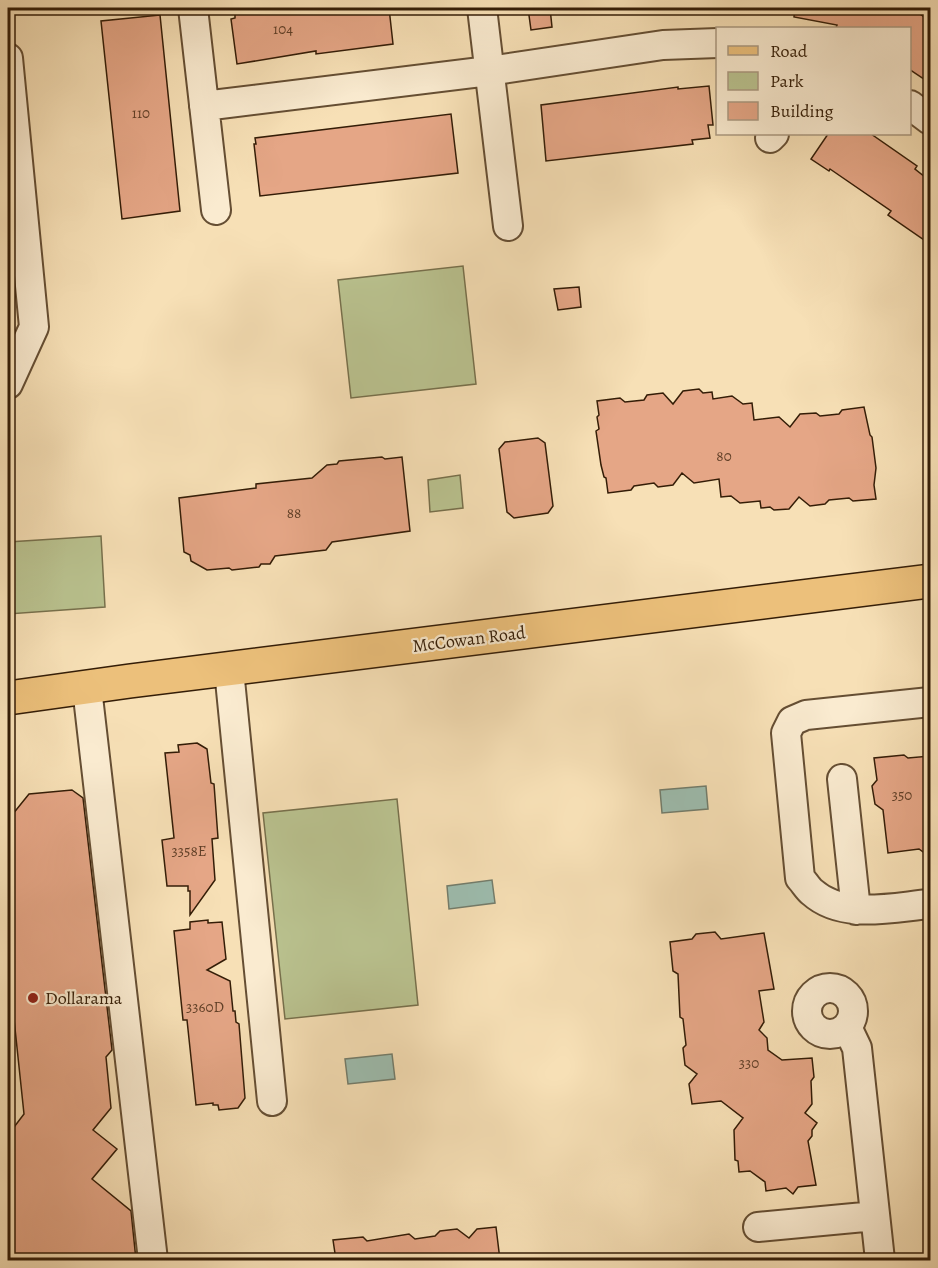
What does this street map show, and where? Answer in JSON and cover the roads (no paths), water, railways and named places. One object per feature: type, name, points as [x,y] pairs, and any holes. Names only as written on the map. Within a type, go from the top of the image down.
[{"type":"main road","name":"McCowan Road","points":[[8,698],[930,581]]},
{"type":"lane","points":[[193,8],[216,210]]},
{"type":"lane","points":[[482,8],[508,226]]},
{"type":"lane","points":[[204,106],[489,71],[663,45],[716,43]]},
{"type":"lane","points":[[8,58],[34,327],[8,384]]},
{"type":"lane","points":[[911,106],[930,120]]},
{"type":"lane","points":[[229,670],[272,1101]]},
{"type":"lane","points":[[87,688],[153,1260]]},
{"type":"lane","points":[[930,702],[806,715],[792,722],[786,733],[800,878],[812,892],[828,902],[856,910],[930,904]]},
{"type":"lane","points":[[842,779],[856,910]]},
{"type":"lane","points":[[847,1027],[857,1048],[880,1260]]},
{"type":"lane","points":[[758,1227],[875,1216]]},
{"type":"place","name":"Dollarama","points":[[33,998]]}]
